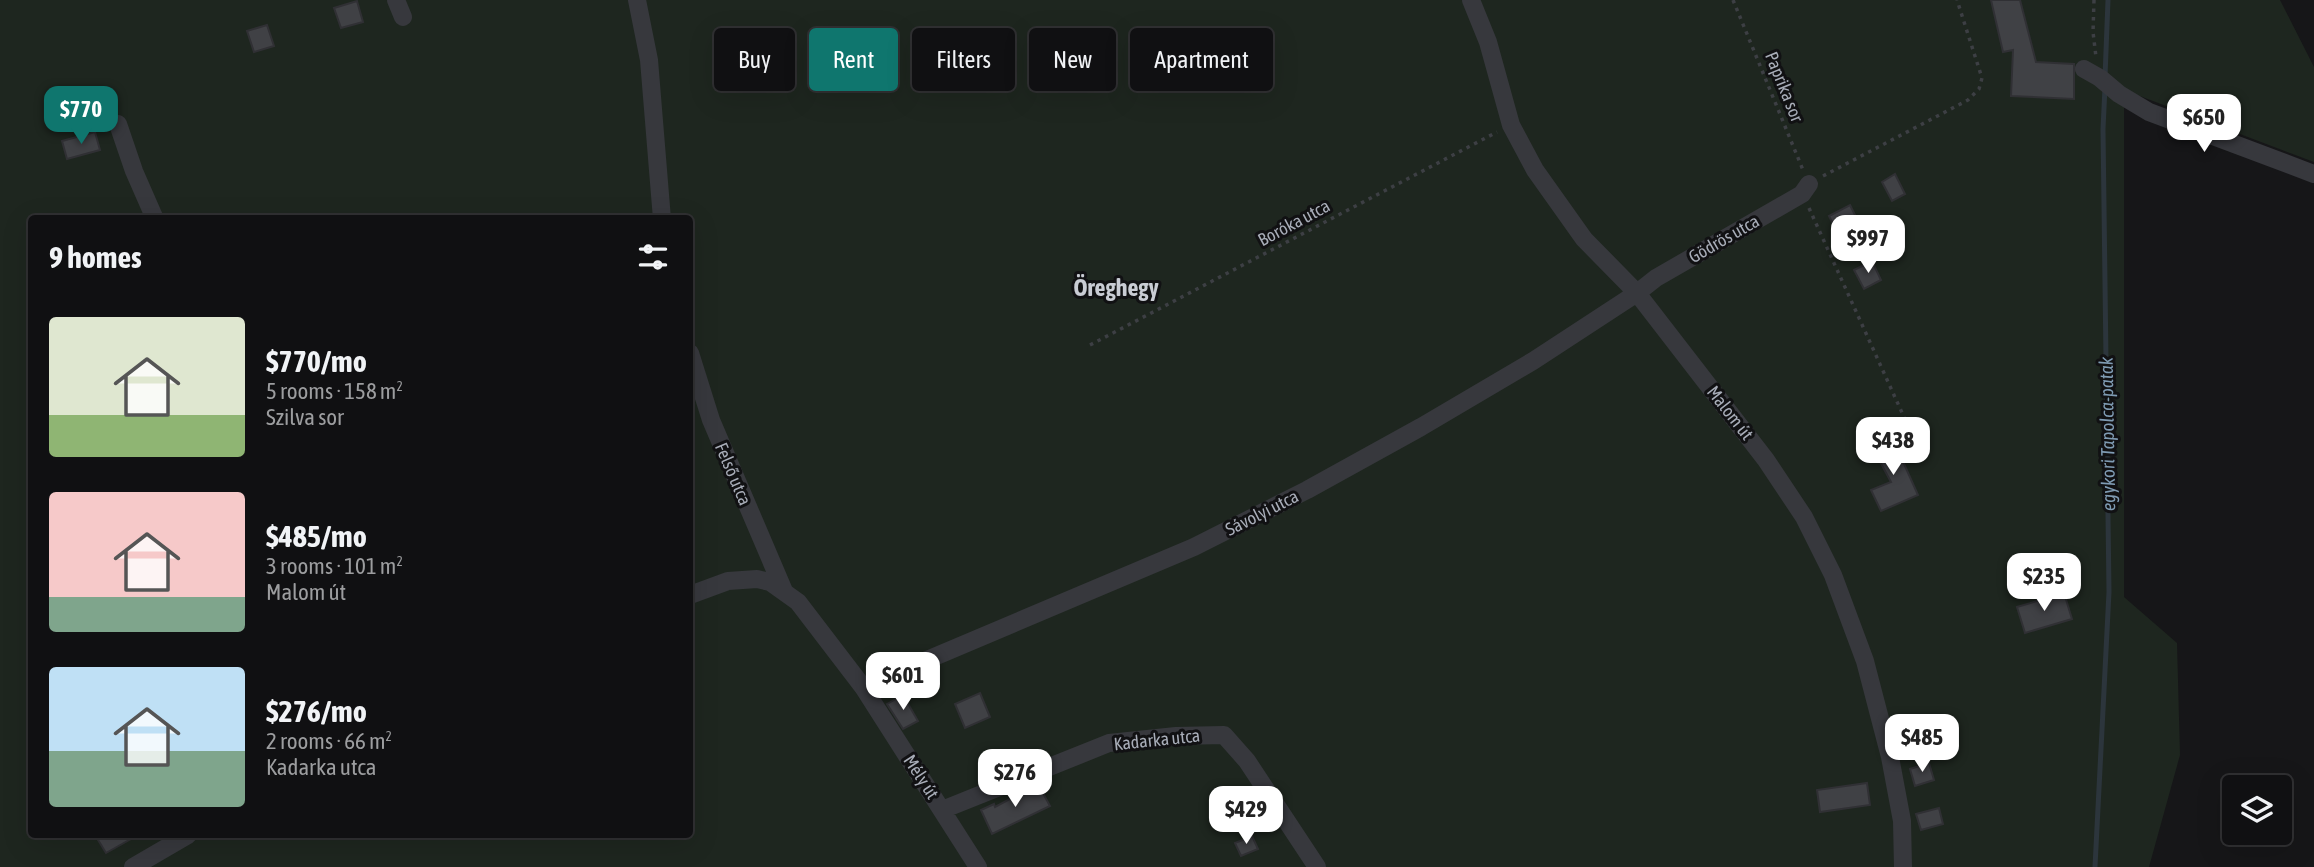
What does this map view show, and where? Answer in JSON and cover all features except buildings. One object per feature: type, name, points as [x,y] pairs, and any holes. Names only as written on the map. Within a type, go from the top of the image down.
[{"type":"street","points":[[637,0],[649,60],[662,215]]},
{"type":"street","name":"Malom út","points":[[1471,0],[1488,42],[1511,125],[1535,170],[1584,239],[1637,293],[1766,460],[1804,517],[1833,575],[1865,661],[1890,757],[1902,821],[1903,867]]},
{"type":"street","points":[[2095,76],[2149,112],[2314,174]]},
{"type":"street","points":[[118,124],[134,172],[153,215]]},
{"type":"street","name":"Gödrös utca","points":[[1637,293],[1656,278],[1806,189]]},
{"type":"street","name":"Sávolyi utca","points":[[863,687],[1194,547],[1251,519],[1421,427],[1533,361],[1637,293]]},
{"type":"street","name":"Felső utca","points":[[693,363],[711,421],[785,591]]},
{"type":"street","points":[[693,594],[728,581],[757,579],[770,582],[785,591]]},
{"type":"street","name":"Mély út","points":[[785,591],[813,619],[863,687],[978,867]]},
{"type":"street","name":"Kadarka utca","points":[[942,810],[1110,743],[1176,736],[1224,735],[1247,761],[1317,867]]},
{"type":"street","points":[[133,867],[183,838]]},
{"type":"path","name":"Paprika sor","points":[[1733,0],[1806,189],[1924,461]]},
{"type":"path","points":[[1806,189],[1968,100],[1979,89],[1982,78],[1956,0]]},
{"type":"path","points":[[2094,0],[2095,76]]},
{"type":"path","name":"Boróka utca","points":[[1090,345],[1511,125]]},
{"type":"shaded area","points":[[0,0],[2280,0],[2314,67],[2314,162],[2124,90],[2124,597],[2177,643],[2180,755],[2149,867],[0,867]]},
{"type":"waterway","name":"egykori Tapolca-patak","points":[[2105,77],[2108,0]]},
{"type":"waterway","name":"egykori Tapolca-patak","points":[[2095,867],[2109,592],[2103,129],[2105,87]]},
{"type":"district","name":"Öreghegy","points":[[1116,288]]}]
